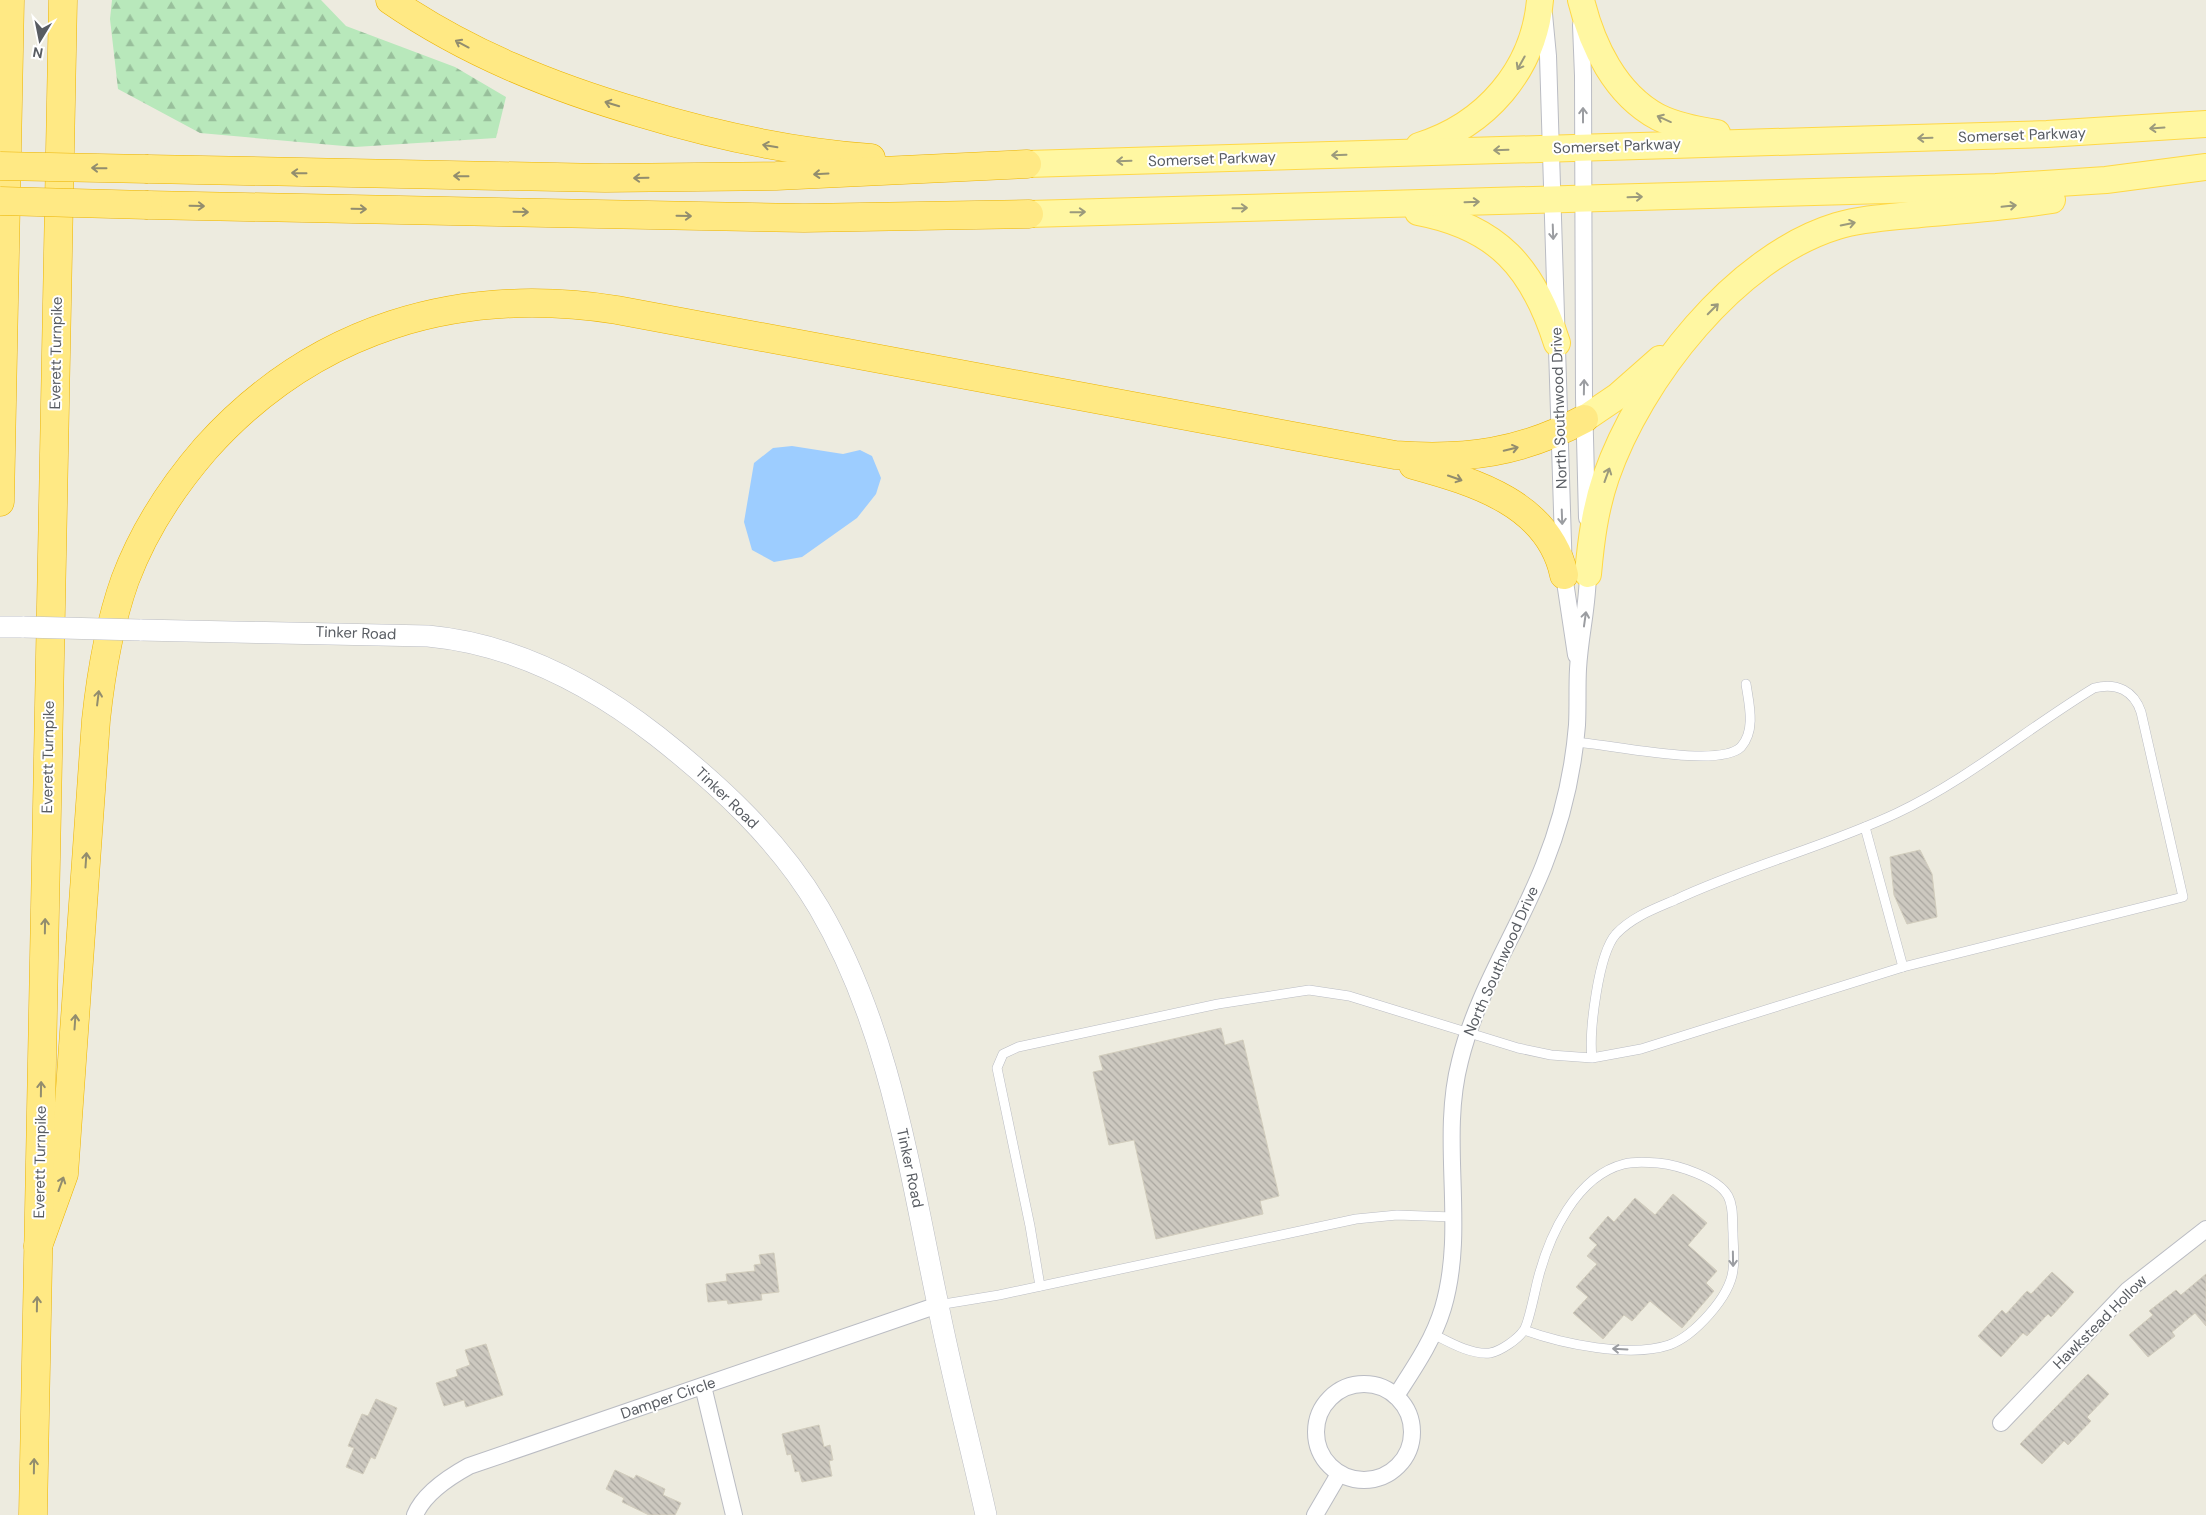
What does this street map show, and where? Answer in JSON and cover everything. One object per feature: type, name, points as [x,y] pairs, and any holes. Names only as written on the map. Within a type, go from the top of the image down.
[{"type":"highway","points":[[0,502],[10,0]]},
{"type":"highway","name":"Everett Turnpike","points":[[34,1515],[63,0]]},
{"type":"highway","points":[[390,0],[444,34],[505,65],[589,97],[715,134],[776,147],[864,157],[1027,164]]},
{"type":"highway","points":[[0,166],[605,178],[776,176],[1027,164]]},
{"type":"highway","points":[[0,201],[813,218],[1029,214]]},
{"type":"highway","points":[[38,1246],[64,1174],[96,720],[103,667],[115,613],[126,578],[139,549],[178,484],[198,457],[233,420],[265,393],[296,370],[350,341],[427,314],[505,303],[564,303],[617,310],[1395,455],[1469,456],[1521,447],[1559,432],[1584,419]]},
{"type":"highway","points":[[1324,443],[1445,475],[1508,500],[1533,518],[1545,531],[1557,552],[1576,574]]},
{"type":"main road","points":[[1392,153],[1442,138],[1469,123],[1490,106],[1508,84],[1529,48],[1542,0]]},
{"type":"main road","points":[[1580,0],[1594,41],[1606,65],[1622,87],[1638,103],[1661,118],[1689,128],[1780,142]]},
{"type":"main road","name":"Somerset Parkway","points":[[1027,164],[2056,134],[2206,124]]},
{"type":"main road","points":[[1029,214],[1996,187],[2159,174],[2206,167]]},
{"type":"main road","points":[[1584,419],[1628,388],[1756,268],[1790,246],[1839,226],[1880,218],[2067,198],[2131,185],[2159,174]]},
{"type":"main road","points":[[1365,205],[1435,216],[1470,228],[1490,238],[1505,251],[1526,276],[1547,314],[1557,343]]},
{"type":"main road","points":[[1576,574],[1592,535],[1598,504],[1614,456],[1648,394],[1693,329]]},
{"type":"street","name":"North Southwood Drive","points":[[1542,0],[1548,56],[1559,432],[1576,574],[1586,616],[1578,667]]},
{"type":"street","name":"North Southwood Drive","points":[[1396,1396],[1433,1334],[1448,1286],[1453,1217],[1453,1101],[1456,1074],[1468,1032],[1487,986],[1528,903],[1551,846],[1565,800],[1575,742],[1578,667],[1576,574],[1584,419],[1584,147],[1580,0]]},
{"type":"street","name":"Tinker Road","points":[[0,627],[373,633],[463,639],[520,656],[573,680],[635,719],[712,782],[772,844],[817,905],[837,940],[867,1010],[906,1144],[938,1304],[986,1515]]},
{"type":"street","name":"Hawkstead Hollow","points":[[2001,1424],[2128,1290],[2206,1229]]},
{"type":"street","name":"Damper Circle","points":[[415,1515],[418,1508],[432,1492],[449,1477],[469,1466],[938,1304]]},
{"type":"street","points":[[1363,1384],[1381,1387],[1396,1396],[1408,1413],[1412,1432],[1411,1442],[1403,1461],[1392,1471],[1379,1478],[1359,1480],[1339,1474],[1326,1462],[1316,1438],[1317,1420],[1325,1404],[1346,1387],[1363,1384]]},
{"type":"street","points":[[703,1386],[734,1515]]},
{"type":"street","points":[[1315,1515],[1339,1474]]},
{"type":"lane","points":[[1575,742],[1687,756],[1710,757],[1728,754],[1740,747],[1748,734],[1750,718],[1746,684]]},
{"type":"lane","points":[[1040,1286],[1030,1226],[997,1068],[1003,1054],[1018,1048],[1208,1006],[1309,990],[1349,996],[1535,1052],[1571,1058],[1592,1058],[1641,1049],[1903,967],[2183,897],[2139,705],[2135,698],[2122,688],[2108,685],[2094,688],[1925,798],[1865,827],[1697,890],[1642,915],[1624,927],[1610,943],[1604,958],[1592,1036],[1592,1058]]},
{"type":"lane","points":[[1865,827],[1903,967]]},
{"type":"lane","points":[[1433,1334],[1471,1350],[1490,1353],[1503,1348],[1524,1330],[1542,1260],[1560,1219],[1575,1199],[1596,1179],[1611,1169],[1624,1164],[1640,1162],[1682,1167],[1719,1186],[1728,1196],[1732,1210],[1733,1270],[1730,1285],[1722,1299],[1698,1326],[1683,1337],[1670,1344],[1636,1350],[1585,1345],[1524,1330]]},
{"type":"lane","points":[[938,1304],[1040,1286],[1356,1219],[1398,1215],[1453,1217]]},
{"type":"green space","points":[[112,0],[321,0],[346,26],[455,67],[506,97],[496,138],[355,147],[200,133],[118,89],[110,19]]},
{"type":"water","points":[[792,446],[843,454],[860,450],[872,456],[881,478],[876,494],[857,518],[802,557],[774,562],[752,550],[744,522],[754,463],[773,448]]},
{"type":"building","points":[[1920,850],[1932,874],[1937,917],[1907,924],[1894,895],[1890,857]]},
{"type":"building","points":[[1221,1028],[1225,1045],[1243,1040],[1279,1196],[1260,1201],[1263,1214],[1156,1239],[1134,1140],[1109,1145],[1093,1072],[1103,1070],[1099,1056]]},
{"type":"building","points":[[1673,1194],[1707,1223],[1688,1245],[1717,1271],[1706,1283],[1714,1291],[1682,1328],[1650,1301],[1632,1321],[1624,1315],[1603,1339],[1573,1313],[1588,1297],[1576,1287],[1597,1264],[1587,1256],[1597,1245],[1589,1238],[1608,1216],[1614,1222],[1635,1198],[1655,1215]]},
{"type":"building","points":[[774,1253],[779,1292],[761,1294],[762,1300],[728,1304],[727,1300],[708,1302],[706,1284],[727,1281],[726,1274],[755,1271],[754,1265],[761,1264],[759,1255]]},
{"type":"building","points":[[2052,1272],[2074,1292],[2051,1317],[2048,1314],[2027,1336],[2023,1333],[2001,1357],[1978,1336],[2002,1310],[2006,1314],[2027,1291],[2031,1294]]},
{"type":"building","points":[[2206,1274],[2206,1326],[2195,1313],[2172,1332],[2175,1336],[2148,1357],[2129,1335],[2153,1315],[2149,1311],[2176,1290],[2181,1295]]},
{"type":"building","points":[[486,1344],[503,1395],[466,1407],[464,1400],[444,1406],[436,1383],[458,1376],[456,1370],[470,1365],[465,1350]]},
{"type":"building","points":[[2088,1374],[2109,1394],[2087,1417],[2091,1421],[2068,1445],[2064,1441],[2042,1464],[2020,1444]]},
{"type":"building","points":[[376,1399],[397,1408],[375,1459],[371,1457],[363,1474],[346,1467],[354,1448],[348,1446],[362,1414],[368,1416]]},
{"type":"building","points":[[819,1425],[824,1447],[830,1445],[833,1460],[829,1461],[832,1476],[802,1482],[799,1471],[795,1472],[791,1454],[787,1455],[782,1434]]},
{"type":"building","points":[[615,1470],[634,1479],[636,1475],[665,1489],[663,1495],[681,1503],[675,1515],[649,1515],[622,1502],[624,1498],[606,1489]]}]
